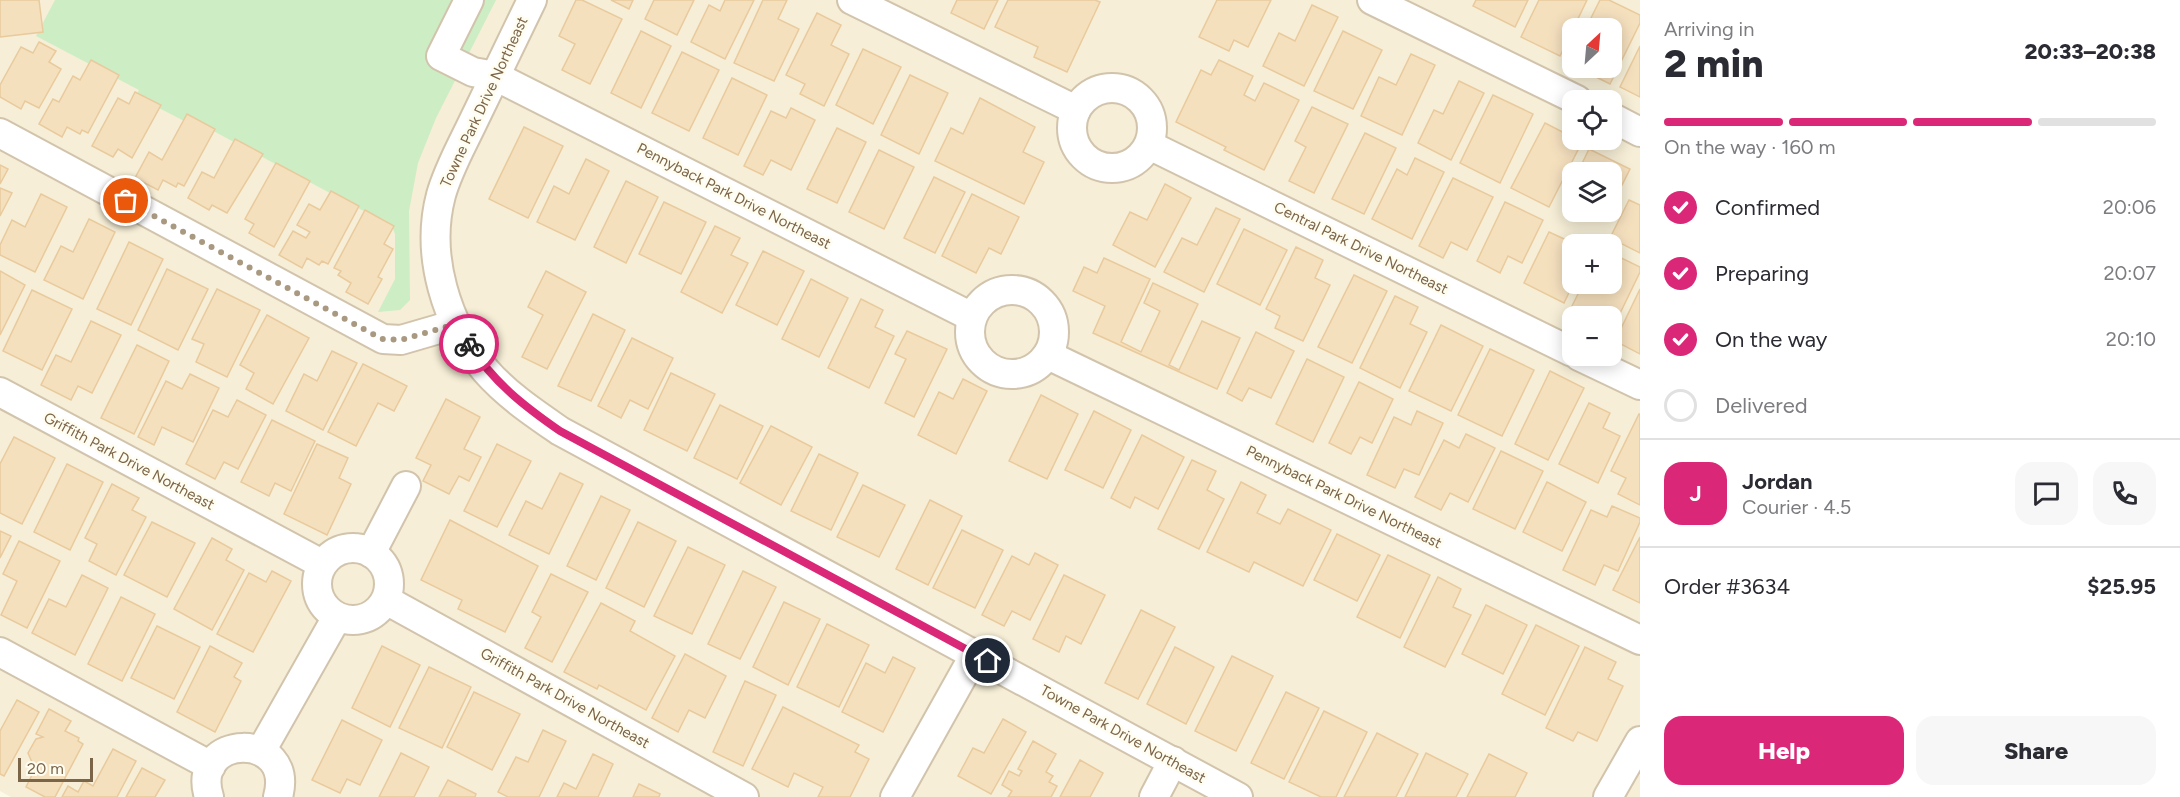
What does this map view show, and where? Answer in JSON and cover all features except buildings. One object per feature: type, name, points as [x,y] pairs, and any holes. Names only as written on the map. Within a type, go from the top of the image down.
[{"type":"street","name":"Pennyback Park Drive Northeast","points":[[469,0],[441,56],[473,72],[495,76],[972,316]]},
{"type":"street","name":"Towne Park Drive Northeast","points":[[532,0],[448,173],[438,214],[436,238],[443,294],[456,324],[485,370],[522,405],[560,431],[1238,797]]},
{"type":"street","points":[[852,0],[1076,110]]},
{"type":"street","points":[[1372,0],[1562,93]]},
{"type":"street","points":[[1120,89],[1130,92],[1146,106],[1150,115],[1152,135],[1149,145],[1134,162],[1123,167],[1100,167],[1081,154],[1075,143],[1072,121],[1076,110],[1082,101],[1100,90],[1120,89]]},
{"type":"street","points":[[1622,123],[1640,132]]},
{"type":"street","points":[[0,132],[382,339],[401,340],[456,324]]},
{"type":"street","name":"Central Park Drive Northeast","points":[[1149,145],[1562,347]]},
{"type":"street","points":[[1017,290],[1030,294],[1047,310],[1052,321],[1053,344],[1048,355],[1032,368],[1013,374],[987,366],[977,356],[971,344],[972,316],[990,296],[1017,290]]},
{"type":"street","name":"Pennyback Park Drive Northeast","points":[[1048,355],[1640,640]]},
{"type":"street","points":[[1600,366],[1640,385]]},
{"type":"street","name":"Griffith Park Drive Northeast","points":[[0,392],[322,564]]},
{"type":"street","points":[[371,553],[406,486]]},
{"type":"street","points":[[355,548],[371,553],[385,566],[389,577],[386,600],[380,610],[360,620],[336,617],[326,610],[318,593],[317,575],[322,564],[342,549],[355,548]]},
{"type":"street","name":"Griffith Park Drive Northeast","points":[[386,600],[744,797]]},
{"type":"street","points":[[261,751],[336,617]]},
{"type":"street","points":[[0,652],[211,766]]},
{"type":"street","points":[[895,797],[975,654]]},
{"type":"street","points":[[1608,797],[1640,741]]},
{"type":"street","points":[[209,797],[207,777],[211,766],[219,756],[230,749],[242,746],[261,751],[275,764],[280,775],[278,797]]},
{"type":"street","points":[[1154,797],[1173,761]]},
{"type":"shaded area","points":[[0,0],[1640,0],[1640,797],[11,797],[0,791]]},
{"type":"green space","points":[[55,0],[496,0],[436,118],[418,163],[409,211],[410,300],[400,310],[378,312],[395,279],[395,234],[392,226],[189,118],[186,122],[136,96],[139,90],[36,36]]},
{"type":"way so far","points":[[126,201],[382,339],[401,340],[456,324],[469,344]]},
{"type":"route","points":[[469,344],[485,370],[522,405],[560,431],[988,661]]}]
